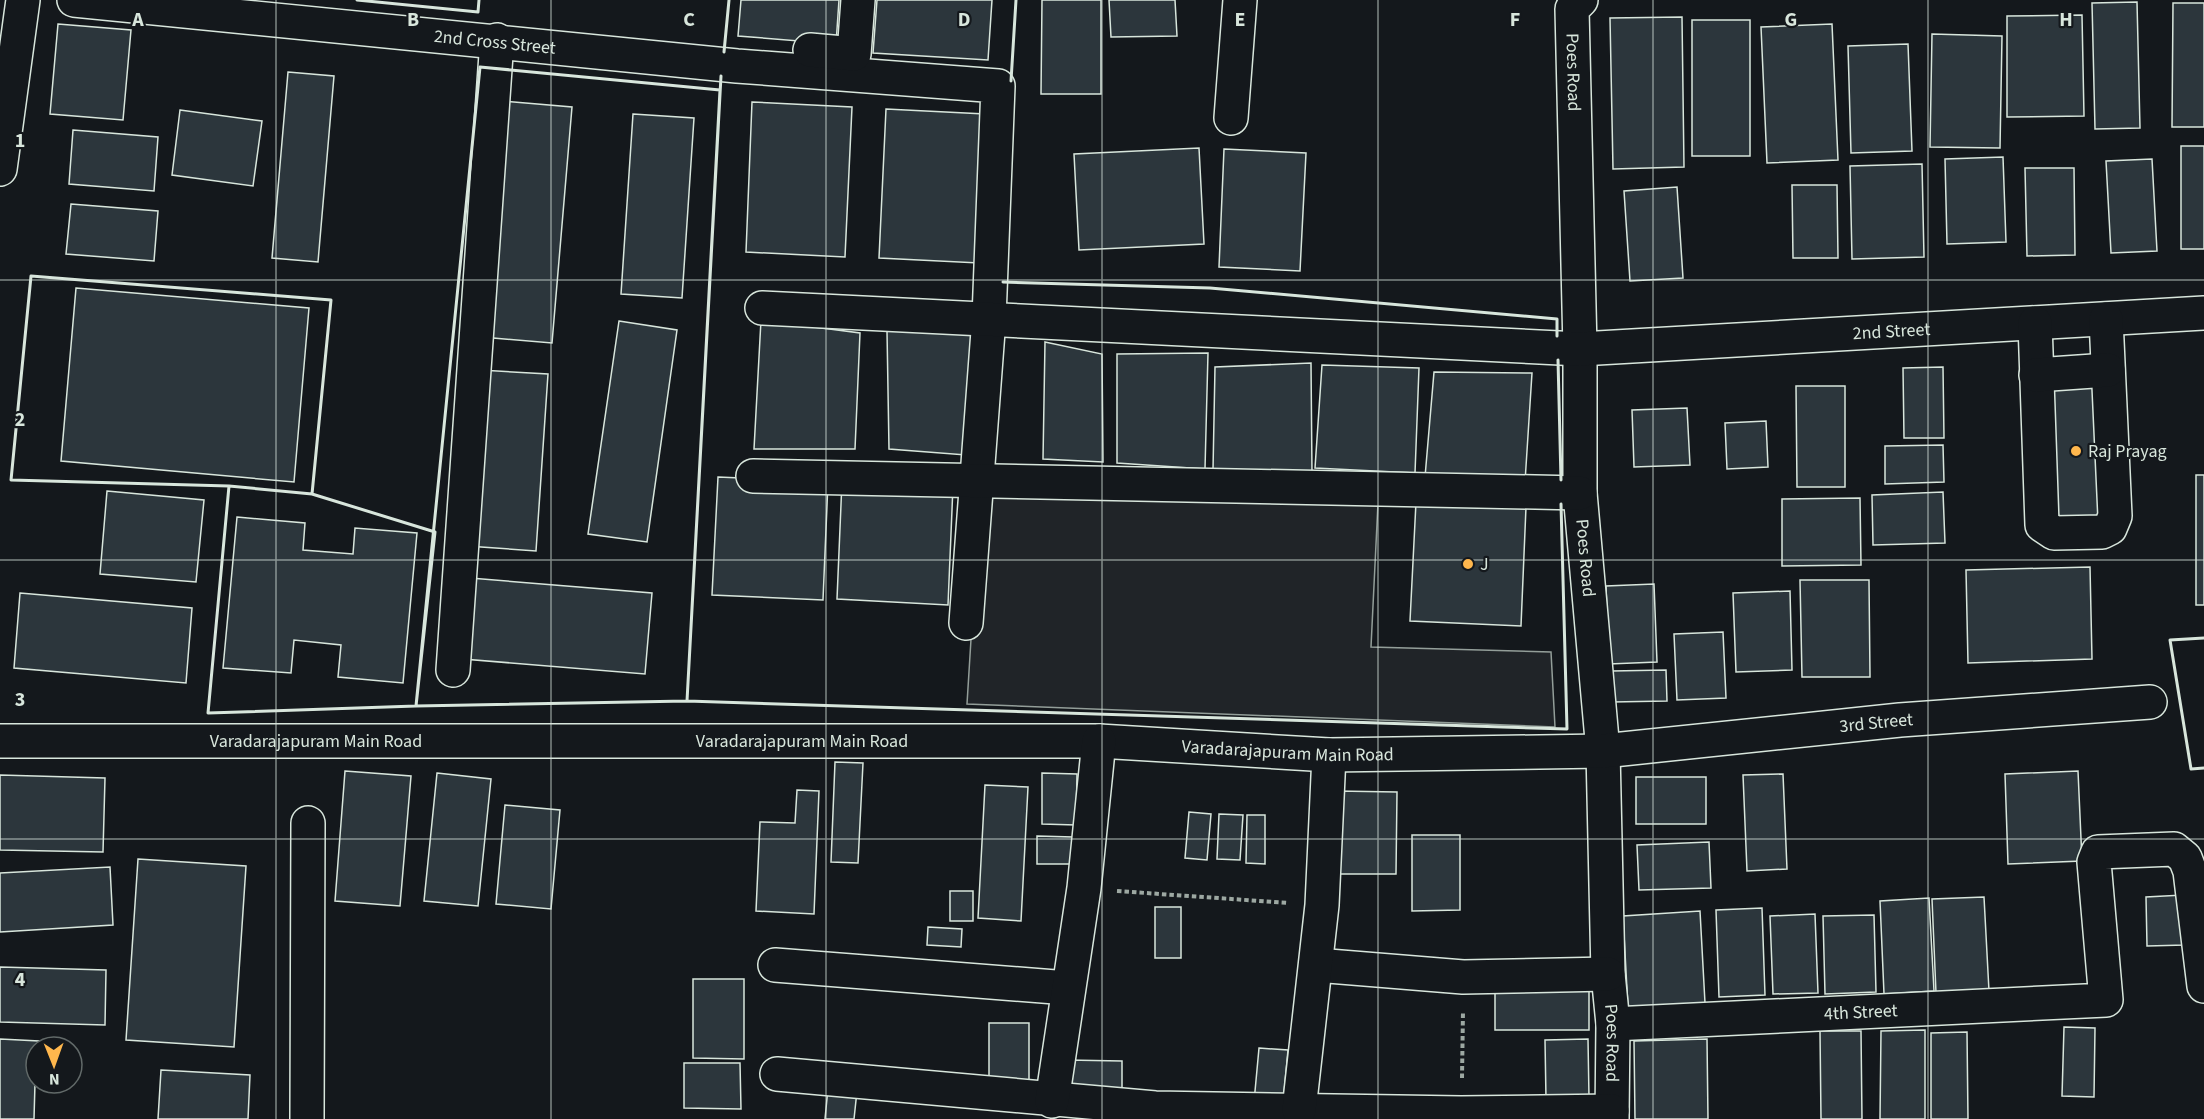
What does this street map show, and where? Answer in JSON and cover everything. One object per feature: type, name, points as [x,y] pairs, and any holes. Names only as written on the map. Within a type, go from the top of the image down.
[{"type":"street","points":[[0,169],[23,0]]},
{"type":"street","name":"2nd Cross Street","points":[[74,0],[497,40],[737,66],[998,86],[990,318]]},
{"type":"street","points":[[737,66],[748,45],[854,54],[858,0]]},
{"type":"street","points":[[1231,118],[1240,0]]},
{"type":"street","name":"Poes Road","points":[[1581,0],[1572,9],[1580,349],[1580,493],[1603,751],[1608,974],[1613,1024],[1612,1115]]},
{"type":"street","points":[[453,669],[497,40]]},
{"type":"street","name":"2nd Street","points":[[762,308],[1580,349],[2204,313]]},
{"type":"street","points":[[966,623],[990,318]]},
{"type":"street","points":[[2035,323],[2042,525],[2054,533],[2102,532],[2109,528],[2115,516],[2106,319]]},
{"type":"street","points":[[2036,375],[2108,370]]},
{"type":"street","points":[[753,476],[977,483],[1580,493]]},
{"type":"street","name":"3rd Street","points":[[1603,751],[1900,720],[2150,702]]},
{"type":"street","name":"Varadarajapuram Main Road","points":[[0,741],[1099,741],[1329,755],[1603,751]]},
{"type":"street","points":[[1052,1101],[1084,888],[1099,741]]},
{"type":"street","points":[[1299,1110],[1317,965],[1329,755]]},
{"type":"street","points":[[307,1119],[308,823]]},
{"type":"street","name":"4th Street","points":[[1613,1024],[2106,1000],[2094,862],[2097,852],[2174,849],[2185,858],[2190,871],[2204,986]]},
{"type":"street","points":[[775,965],[1068,988]]},
{"type":"street","points":[[1317,965],[1463,977],[1608,974]]},
{"type":"street","points":[[777,1074],[1052,1101],[1155,1108],[1612,1115]]},
{"type":"path","points":[[1084,888],[1322,905]]},
{"type":"path","points":[[1461,1113],[1463,977]]},
{"type":"shaded area","points":[[981,478],[1378,503],[1371,647],[1551,652],[1555,727],[967,704]]},
{"type":"building","points":[[741,0],[839,0],[836,44],[738,36]]},
{"type":"building","points":[[877,0],[992,0],[988,60],[873,53]]},
{"type":"building","points":[[1042,0],[1101,0],[1101,94],[1041,94]]},
{"type":"building","points":[[1109,0],[1175,0],[1177,36],[1111,37]]},
{"type":"building","points":[[2137,2],[2140,128],[2095,129],[2092,3]]},
{"type":"building","points":[[2173,3],[2204,3],[2204,127],[2172,127]]},
{"type":"building","points":[[2082,15],[2084,116],[2007,117],[2007,16]]},
{"type":"building","points":[[1682,17],[1684,167],[1613,169],[1610,18]]},
{"type":"building","points":[[1692,20],[1750,20],[1750,156],[1692,156]]},
{"type":"building","points":[[58,24],[131,30],[123,120],[50,114]]},
{"type":"building","points":[[1832,24],[1838,160],[1767,163],[1761,27]]},
{"type":"building","points":[[1932,34],[2002,36],[2000,148],[1930,147]]},
{"type":"building","points":[[1908,44],[1912,151],[1851,153],[1848,46]]},
{"type":"building","points":[[288,72],[334,76],[318,262],[272,258]]},
{"type":"building","points":[[501,101],[572,107],[552,343],[482,337]]},
{"type":"building","points":[[752,102],[852,107],[845,257],[746,252]]},
{"type":"building","points":[[886,109],[985,114],[979,263],[879,258]]},
{"type":"building","points":[[180,110],[262,121],[253,186],[172,175]]},
{"type":"building","points":[[633,114],[694,118],[682,298],[621,294]]},
{"type":"building","points":[[73,130],[158,137],[154,191],[69,184]]},
{"type":"building","points":[[2181,146],[2204,146],[2204,249],[2181,249]]},
{"type":"building","points":[[1199,148],[1204,244],[1079,250],[1074,154]]},
{"type":"building","points":[[1224,149],[1306,153],[1300,271],[1219,267]]},
{"type":"building","points":[[2003,157],[2006,242],[1947,244],[1945,159]]},
{"type":"building","points":[[2152,159],[2157,251],[2111,253],[2106,161]]},
{"type":"building","points":[[1922,164],[1924,257],[1852,259],[1850,166]]},
{"type":"building","points":[[2025,168],[2074,168],[2075,255],[2027,256]]},
{"type":"building","points":[[1792,185],[1837,185],[1838,258],[1793,258]]},
{"type":"building","points":[[1677,187],[1683,278],[1630,281],[1624,191]]},
{"type":"building","points":[[71,204],[158,211],[154,261],[66,254]]},
{"type":"building","points":[[76,288],[309,308],[294,482],[61,461]]},
{"type":"building","points":[[761,320],[860,333],[855,449],[754,449]]},
{"type":"building","points":[[619,321],[677,330],[647,542],[588,534]]},
{"type":"building","points":[[887,331],[973,333],[966,455],[889,449]]},
{"type":"building","points":[[1045,342],[1102,354],[1103,462],[1043,459]]},
{"type":"building","points":[[1208,353],[1205,469],[1117,463],[1117,354]]},
{"type":"building","points":[[1311,363],[1312,474],[1213,470],[1215,367]]},
{"type":"building","points":[[1322,365],[1419,368],[1415,473],[1315,468]]},
{"type":"building","points":[[1943,367],[1944,438],[1904,438],[1903,368]]},
{"type":"building","points":[[480,370],[548,374],[536,551],[467,546]]},
{"type":"building","points":[[1434,372],[1532,373],[1525,482],[1425,477]]},
{"type":"building","name":"Raj Prayag","points":[[2098,376],[2106,524],[2053,527],[2048,379]]},
{"type":"building","points":[[1796,386],[1845,386],[1845,487],[1797,487]]},
{"type":"building","points":[[1687,408],[1690,465],[1634,467],[1632,410]]},
{"type":"building","points":[[1766,421],[1768,467],[1727,469],[1725,423]]},
{"type":"building","points":[[1943,445],[1944,482],[1885,484],[1885,446]]},
{"type":"building","points":[[2196,475],[2204,475],[2204,605],[2196,605]]},
{"type":"building","points":[[718,477],[828,482],[823,600],[712,595]]},
{"type":"building","points":[[842,481],[953,486],[948,605],[837,599]]},
{"type":"building","points":[[107,491],[204,500],[196,582],[100,574]]},
{"type":"building","points":[[1943,492],[1945,543],[1873,545],[1872,495]]},
{"type":"building","points":[[1860,498],[1861,565],[1782,566],[1782,499]]},
{"type":"building","name":"J","points":[[1416,502],[1526,507],[1521,626],[1410,621]]},
{"type":"building","points":[[237,517],[305,523],[303,550],[353,554],[355,528],[417,533],[403,683],[338,677],[341,645],[294,640],[291,673],[223,668]]},
{"type":"building","points":[[2090,567],[2092,659],[1968,663],[1966,570]]},
{"type":"building","points":[[470,578],[652,593],[645,674],[463,659]]},
{"type":"building","points":[[1800,580],[1869,580],[1870,677],[1802,677]]},
{"type":"building","points":[[1654,584],[1657,662],[1609,664],[1606,586]]},
{"type":"building","points":[[1790,591],[1792,670],[1736,672],[1733,593]]},
{"type":"building","points":[[20,593],[192,608],[186,683],[14,668]]},
{"type":"building","points":[[1723,632],[1726,698],[1677,700],[1674,634]]},
{"type":"building","points":[[1666,670],[1667,701],[1612,702],[1612,671]]},
{"type":"building","points":[[835,762],[863,763],[858,863],[831,862]]},
{"type":"building","points":[[345,771],[411,776],[400,906],[335,901]]},
{"type":"building","points":[[2078,771],[2082,861],[2008,864],[2005,774]]},
{"type":"building","points":[[437,773],[491,779],[478,906],[424,901]]},
{"type":"building","points":[[1042,773],[1077,774],[1076,825],[1042,824]]},
{"type":"building","points":[[1783,774],[1787,869],[1747,871],[1743,775]]},
{"type":"building","points":[[0,775],[105,778],[103,852],[0,850]]},
{"type":"building","points":[[1636,777],[1706,777],[1706,824],[1636,824]]},
{"type":"building","points":[[985,785],[1028,787],[1021,921],[978,918]]},
{"type":"building","points":[[797,790],[819,791],[814,914],[756,911],[760,822],[795,823]]},
{"type":"building","points":[[1336,791],[1397,792],[1396,874],[1335,874]]},
{"type":"building","points":[[505,805],[560,810],[551,909],[496,904]]},
{"type":"building","points":[[1189,812],[1211,814],[1207,860],[1185,858]]},
{"type":"building","points":[[1219,814],[1243,815],[1240,860],[1217,859]]},
{"type":"building","points":[[1247,815],[1265,815],[1265,864],[1246,863]]},
{"type":"building","points":[[1412,835],[1460,835],[1460,910],[1412,911]]},
{"type":"building","points":[[1037,836],[1073,837],[1073,864],[1037,864]]},
{"type":"building","points":[[1709,842],[1711,888],[1639,890],[1637,845]]},
{"type":"building","points":[[138,859],[246,866],[234,1047],[126,1040]]},
{"type":"building","points":[[110,867],[113,925],[0,932],[0,873]]},
{"type":"building","points":[[950,891],[973,891],[973,921],[950,921]]},
{"type":"building","points":[[2183,895],[2185,945],[2147,946],[2146,897]]},
{"type":"building","points":[[1984,897],[1989,991],[1936,993],[1932,899]]},
{"type":"building","points":[[1929,898],[1934,991],[1884,994],[1880,901]]},
{"type":"building","points":[[1155,907],[1181,907],[1181,958],[1155,958]]},
{"type":"building","points":[[1762,908],[1765,995],[1719,997],[1716,910]]},
{"type":"building","points":[[1700,911],[1705,1003],[1628,1008],[1623,916]]},
{"type":"building","points":[[1815,914],[1818,993],[1773,994],[1770,916]]},
{"type":"building","points":[[1874,915],[1876,992],[1825,994],[1823,916]]},
{"type":"building","points":[[928,927],[962,929],[961,947],[927,945]]},
{"type":"building","points":[[0,967],[106,970],[105,1025],[0,1022]]},
{"type":"building","points":[[693,979],[744,979],[744,1059],[693,1058]]},
{"type":"building","points":[[1495,982],[1589,982],[1589,1030],[1495,1030]]},
{"type":"building","points":[[989,1023],[1029,1023],[1029,1080],[989,1080]]},
{"type":"building","points":[[2064,1027],[2095,1028],[2094,1097],[2062,1096]]},
{"type":"building","points":[[1925,1030],[1925,1119],[1880,1119],[1881,1031]]},
{"type":"building","points":[[1820,1031],[1861,1031],[1862,1119],[1821,1119]]},
{"type":"building","points":[[1967,1032],[1968,1119],[1931,1119],[1931,1033]]},
{"type":"building","points":[[0,1039],[24,1040],[24,1095],[35,1095],[34,1119],[0,1119]]},
{"type":"building","points":[[1588,1039],[1589,1098],[1546,1099],[1545,1040]]},
{"type":"building","points":[[1707,1039],[1708,1119],[1635,1119],[1634,1041]]},
{"type":"building","points":[[1259,1048],[1288,1050],[1283,1104],[1254,1102]]},
{"type":"building","points":[[1066,1060],[1122,1061],[1122,1093],[1066,1093]]},
{"type":"building","points":[[684,1063],[740,1063],[741,1109],[684,1108]]},
{"type":"building","points":[[161,1070],[250,1075],[248,1119],[158,1119]]},
{"type":"building","points":[[828,1088],[857,1091],[854,1119],[825,1119]]},
{"type":"wall","points":[[357,0],[478,12],[479,0]]},
{"type":"wall","points":[[724,52],[729,0]]},
{"type":"wall","points":[[1011,81],[1016,0]]},
{"type":"wall","points":[[480,67],[720,90],[687,701],[416,706],[480,67]]},
{"type":"wall","points":[[721,76],[687,701],[1567,729],[1561,504]]},
{"type":"wall","points":[[31,276],[331,300],[312,494],[229,486],[11,480],[31,276]]},
{"type":"wall","points":[[1003,282],[1210,288],[1557,319],[1557,336]]},
{"type":"wall","points":[[1558,360],[1561,480]]},
{"type":"wall","points":[[229,486],[312,494],[435,532],[416,706],[208,713],[229,486]]},
{"type":"wall","points":[[2204,638],[2170,640],[2191,769],[2204,768]]},
{"type":"place","name":"Raj Prayag","points":[[2076,451]]},
{"type":"place","name":"J","points":[[1468,564]]}]
